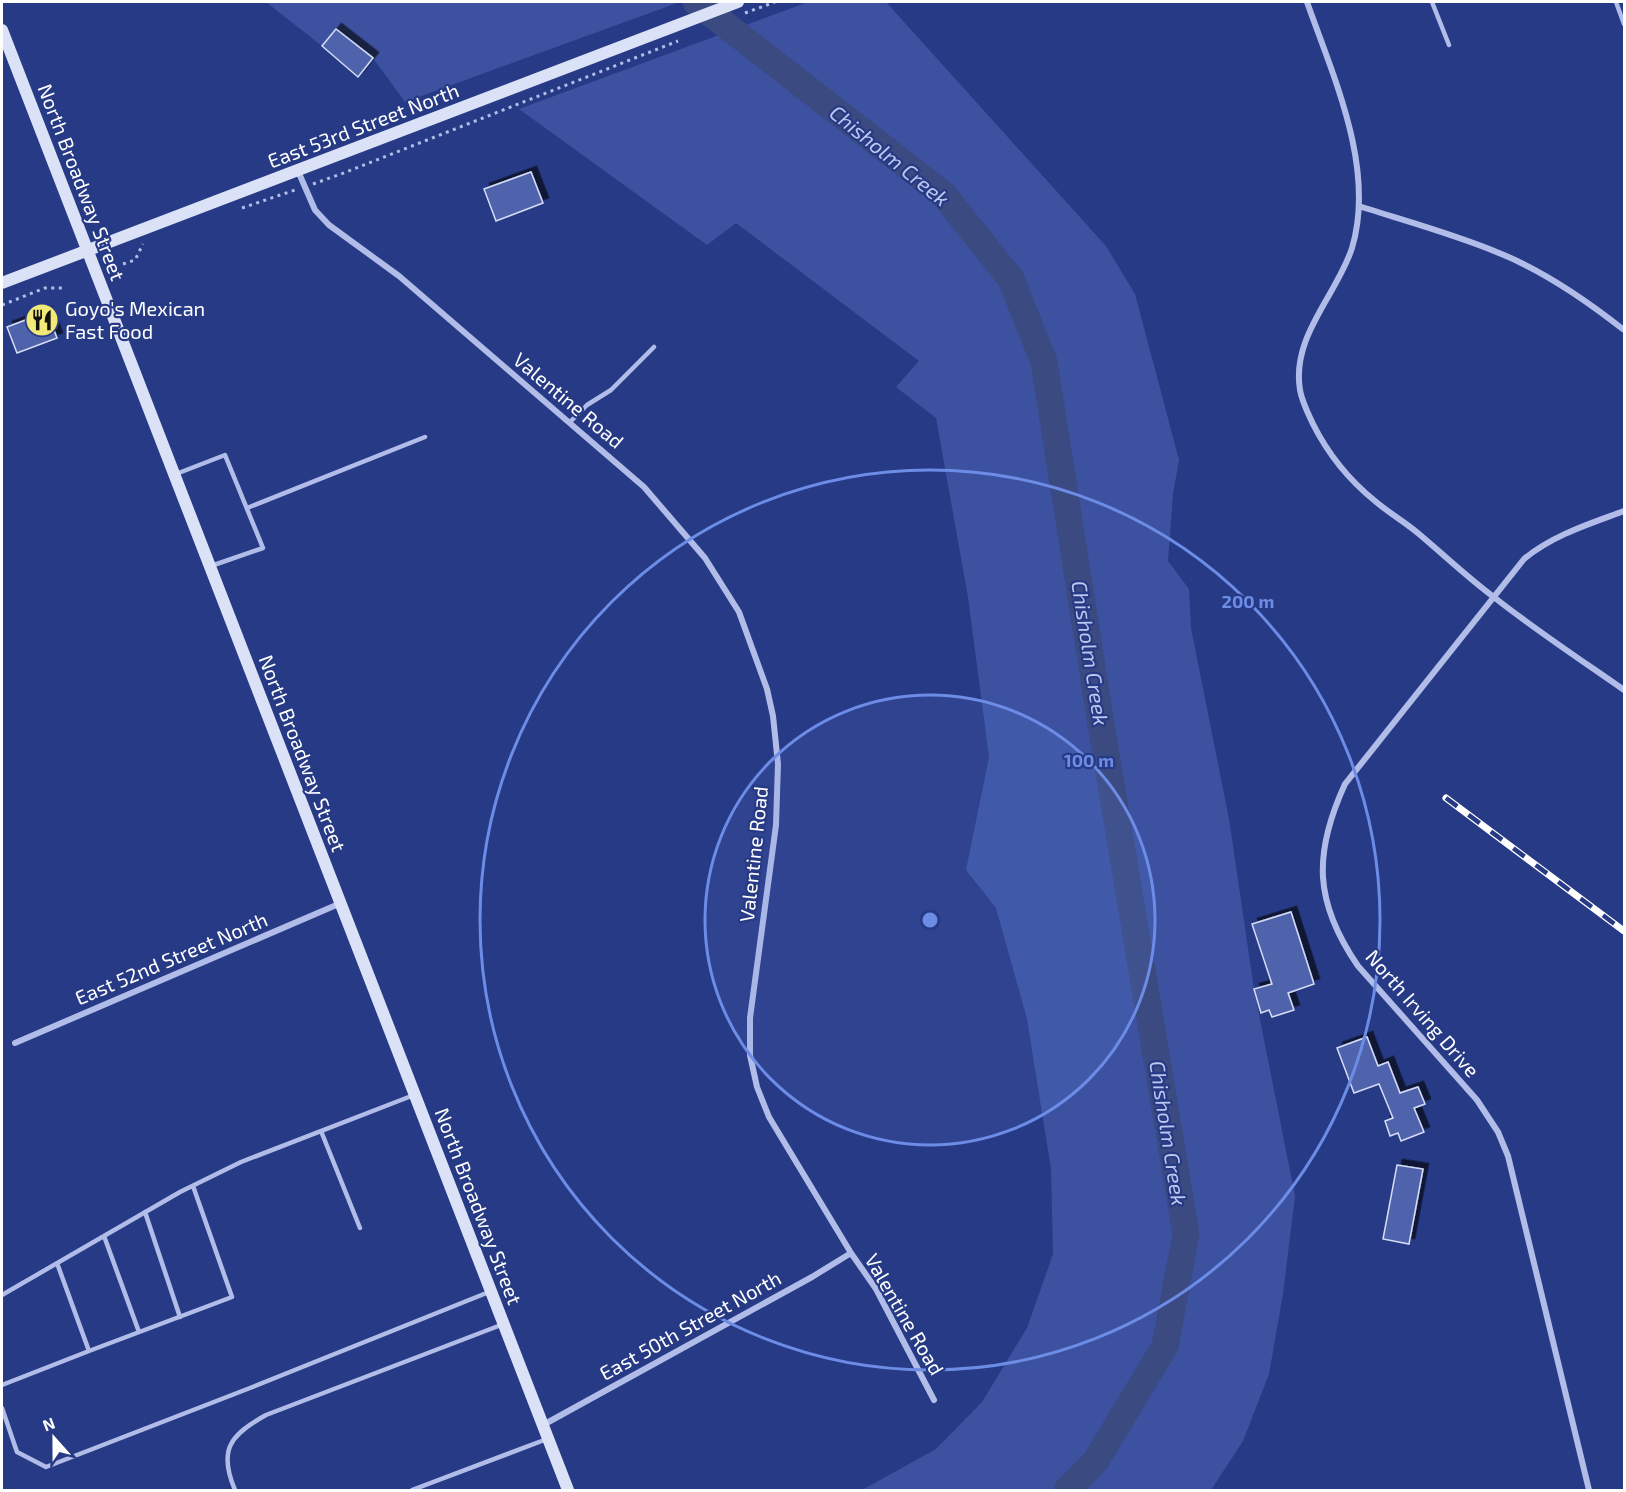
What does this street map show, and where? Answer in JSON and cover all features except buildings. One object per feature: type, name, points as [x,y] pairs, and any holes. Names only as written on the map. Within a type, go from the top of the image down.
[{"type":"main road","name":"East 53rd Street North","points":[[2,283],[738,2]]},
{"type":"main road","name":"North Broadway Street","points":[[2,30],[568,1491]]},
{"type":"street","points":[[1307,2],[1346,117],[1357,168],[1359,206],[1352,246],[1342,273],[1316,317],[1302,354],[1300,391],[1319,435],[1334,458],[1356,484],[1376,502],[1401,519],[1494,598],[1624,690]]},
{"type":"street","name":"Valentine Road","points":[[298,171],[315,210],[329,225],[399,276],[644,487],[705,558],[739,612],[759,663],[773,716],[778,787],[776,825],[750,1018],[750,1055],[757,1087],[770,1117],[893,1320],[934,1400]]},
{"type":"street","points":[[1359,206],[1501,253],[1539,272],[1578,296],[1624,330]]},
{"type":"street","name":"North Irving Drive","points":[[1589,1491],[1508,1156],[1498,1132],[1478,1100],[1358,966],[1332,921],[1322,881],[1327,831],[1345,784],[1524,560],[1538,548],[1572,530],[1624,510]]},
{"type":"street","name":"East 52nd Street North","points":[[15,1043],[341,903]]},
{"type":"street","name":"East 50th Street North","points":[[543,1425],[801,1283],[851,1253]]},
{"type":"lane","points":[[1432,2],[1449,45]]},
{"type":"lane","points":[[1616,2],[1624,24]]},
{"type":"lane","points":[[570,422],[587,405],[611,390],[654,347]]},
{"type":"lane","points":[[247,508],[425,437]]},
{"type":"lane","points":[[174,475],[225,455],[263,548],[209,567]]},
{"type":"lane","points":[[2,1295],[145,1212],[241,1162],[414,1095]]},
{"type":"lane","points":[[321,1131],[360,1228]]},
{"type":"lane","points":[[2,1385],[232,1297],[193,1186]]},
{"type":"lane","points":[[145,1212],[180,1317]]},
{"type":"lane","points":[[104,1236],[139,1332]]},
{"type":"lane","points":[[57,1263],[89,1351]]},
{"type":"lane","points":[[2,1408],[17,1452],[46,1467],[491,1291]]},
{"type":"lane","points":[[235,1491],[226,1466],[227,1452],[235,1439],[249,1425],[266,1415],[504,1324]]},
{"type":"lane","points":[[412,1491],[548,1438]]},
{"type":"path","points":[[233,211],[352,170],[671,44]]},
{"type":"path","points":[[123,264],[135,260],[141,245],[151,241]]},
{"type":"path","points":[[2,305],[45,288],[62,288]]},
{"type":"shaded area","points":[[266,2],[680,2],[405,102],[373,58],[336,29],[322,46]]},
{"type":"shaded area","points":[[808,2],[886,2],[1106,246],[1135,294],[1179,460],[1173,494],[1168,561],[1189,589],[1191,628],[1229,819],[1254,989],[1295,1196],[1283,1294],[1269,1374],[1243,1441],[1211,1490],[862,1490],[936,1449],[982,1402],[1027,1328],[1053,1254],[1051,1169],[1027,1019],[996,908],[966,870],[989,757],[968,597],[936,418],[896,387],[919,361],[736,223],[707,245],[519,109]]},
{"type":"waterway","name":"Chisholm Creek","points":[[696,2],[943,194],[1011,279],[1044,362],[1101,724],[1186,1234],[1165,1346],[1095,1462],[1067,1490]]},
{"type":"railway","points":[[1446,798],[1624,931]]},
{"type":"place","name":"Goyo's Mexican Fast Food","points":[[42,320]]}]
